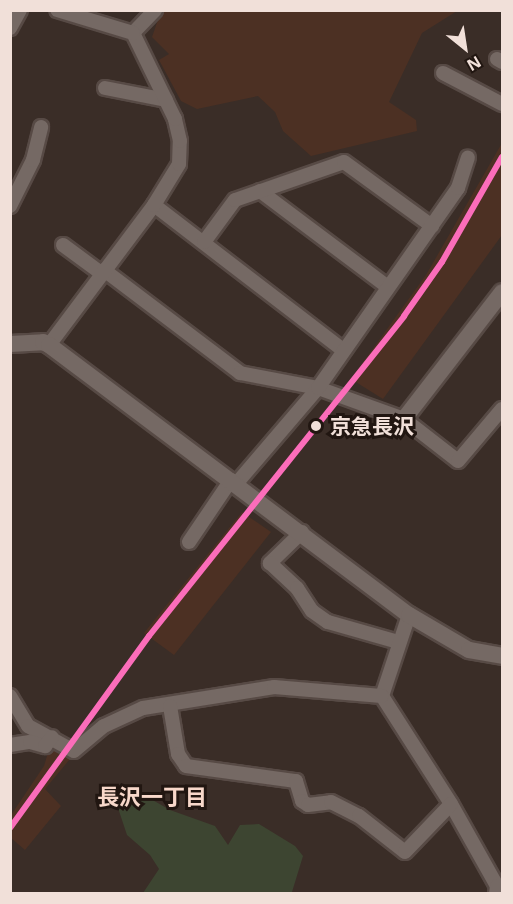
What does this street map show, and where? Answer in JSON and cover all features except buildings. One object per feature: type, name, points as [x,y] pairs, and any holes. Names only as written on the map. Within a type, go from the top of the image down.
[{"type":"street","points":[[10,28],[20,10]]},
{"type":"street","points":[[49,345],[154,206],[179,164],[180,141],[166,100],[132,33],[57,10]]},
{"type":"street","points":[[132,33],[155,10]]},
{"type":"street","points":[[443,73],[502,104]]},
{"type":"street","points":[[105,88],[166,100]]},
{"type":"street","points":[[10,206],[33,160],[41,127]]},
{"type":"street","points":[[189,542],[234,482],[318,388],[458,188],[468,158]]},
{"type":"street","points":[[204,242],[235,200],[344,162],[432,226]]},
{"type":"street","points":[[260,191],[388,287]]},
{"type":"street","points":[[154,206],[343,350]]},
{"type":"street","points":[[63,245],[240,373],[318,388],[404,419],[458,461],[502,409]]},
{"type":"street","points":[[404,419],[502,292]]},
{"type":"street","points":[[10,344],[43,342],[49,345],[302,532],[409,615],[469,650],[502,656]]},
{"type":"street","points":[[302,532],[270,563],[328,622],[398,642]]},
{"type":"street","points":[[409,615],[398,642],[382,696],[451,804],[499,888]]},
{"type":"street","points":[[10,696],[28,726],[78,751],[121,716],[143,708],[170,706],[274,687],[382,696]]},
{"type":"street","points":[[170,706],[178,754],[186,766],[296,781],[302,801],[308,805],[331,802],[360,816],[405,852],[451,804]]},
{"type":"street","points":[[10,745],[30,742],[45,746],[52,737]]},
{"type":"shaded area","points":[[161,11],[457,11],[422,33],[389,102],[416,120],[417,131],[311,156],[283,131],[275,112],[258,96],[197,109],[181,101],[159,60],[169,54],[152,37]]},
{"type":"shaded area","points":[[502,143],[502,235],[383,399],[351,379],[426,275]]},
{"type":"shaded area","points":[[242,512],[271,532],[174,655],[144,633]]},
{"type":"shaded area","points":[[50,746],[70,759],[45,789],[61,806],[25,850],[11,838],[11,815],[44,766]]},
{"type":"green space","points":[[130,787],[170,810],[215,826],[228,845],[240,825],[259,824],[295,846],[303,856],[292,892],[143,893],[159,869],[150,855],[127,835],[114,796]]},
{"type":"transit line","points":[[10,828],[149,636],[404,316],[442,262],[502,157]]},
{"type":"place","name":"京急長沢","points":[[316,426]]},
{"type":"district","name":"長沢一丁目","points":[[152,797]]}]
